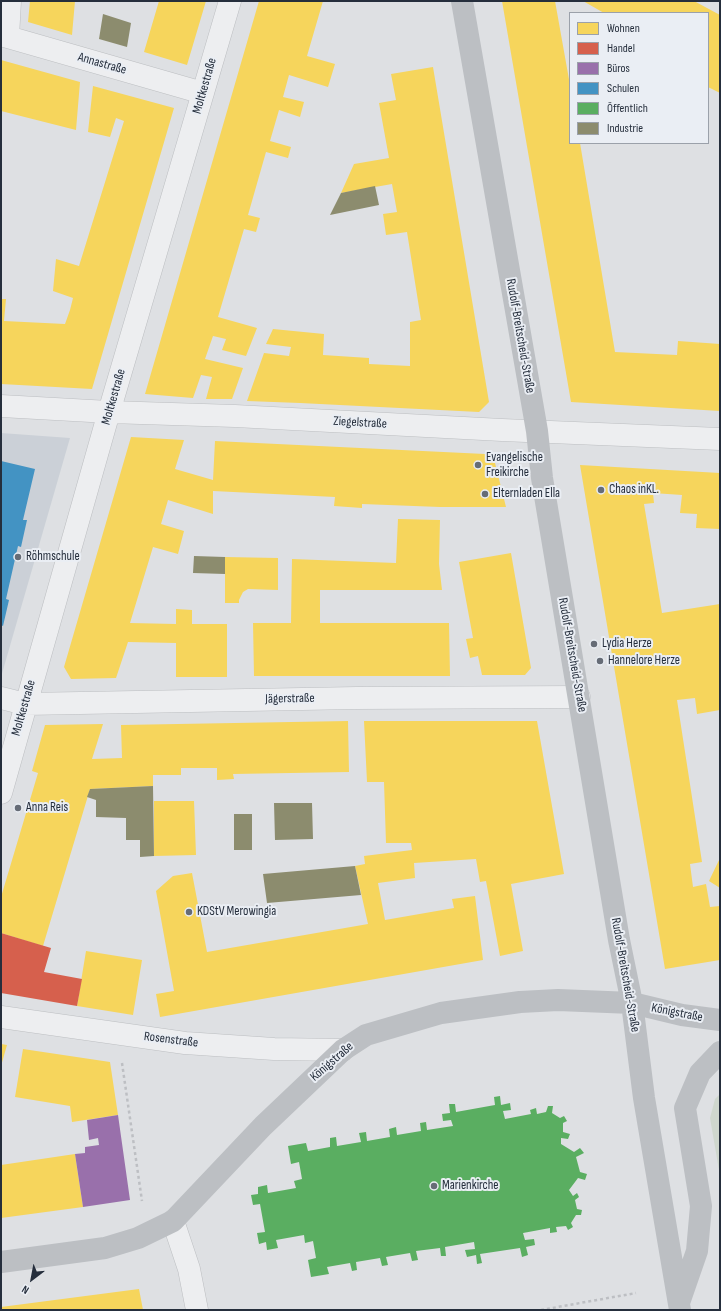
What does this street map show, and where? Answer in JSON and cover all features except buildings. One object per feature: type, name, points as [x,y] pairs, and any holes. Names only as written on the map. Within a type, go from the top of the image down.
[{"type":"main road","name":"Rudolf-Breitscheid-Straße","points":[[462,1],[537,431],[542,478],[619,940],[632,1003],[644,1098],[679,1305]]},
{"type":"main road","name":"Königstraße","points":[[1,1262],[105,1248],[138,1238],[173,1221],[263,1126],[343,1050],[366,1035],[441,1013],[520,1002],[558,1000],[632,1003],[682,1015],[720,1020]]},
{"type":"main road","points":[[679,1305],[697,1251],[701,1206],[685,1108],[700,1073],[720,1052]]},
{"type":"street","points":[[4,36],[10,1]]},
{"type":"street","name":"Moltkestraße","points":[[1,793],[109,412],[230,1]]},
{"type":"street","name":"Annastraße","points":[[4,36],[203,93]]},
{"type":"street","name":"Ziegelstraße","points":[[1,406],[720,439]]},
{"type":"street","name":"Jägerstraße","points":[[1,698],[25,704],[364,698],[579,697]]},
{"type":"street","name":"Rosenstraße","points":[[1,1017],[184,1043],[274,1049],[343,1050]]},
{"type":"street","points":[[173,1221],[189,1269],[196,1310]]},
{"type":"path","points":[[121,1059],[142,1200]]},
{"type":"path","points":[[541,1310],[636,1293]]},
{"type":"shaded area","name":"Röhmschule","points":[[1,433],[70,438],[1,677]]},
{"type":"shaded area","points":[[720,1094],[720,1176],[710,1118],[715,1099]]},
{"type":"place","name":"Evangelische Freikirche","points":[[478,465]]},
{"type":"place","name":"Chaos inKL.","points":[[601,490]]},
{"type":"place","name":"Elternladen Ella","points":[[485,494]]},
{"type":"place","name":"Röhmschule","points":[[18,557]]},
{"type":"place","name":"Lydia Herze","points":[[594,644]]},
{"type":"place","name":"Hannelore Herze","points":[[600,661]]},
{"type":"place","name":"Anna Reis","points":[[18,808]]},
{"type":"place","name":"KDStV Merowingia","points":[[189,912]]},
{"type":"place","name":"Marienkirche","points":[[434,1186]]}]
